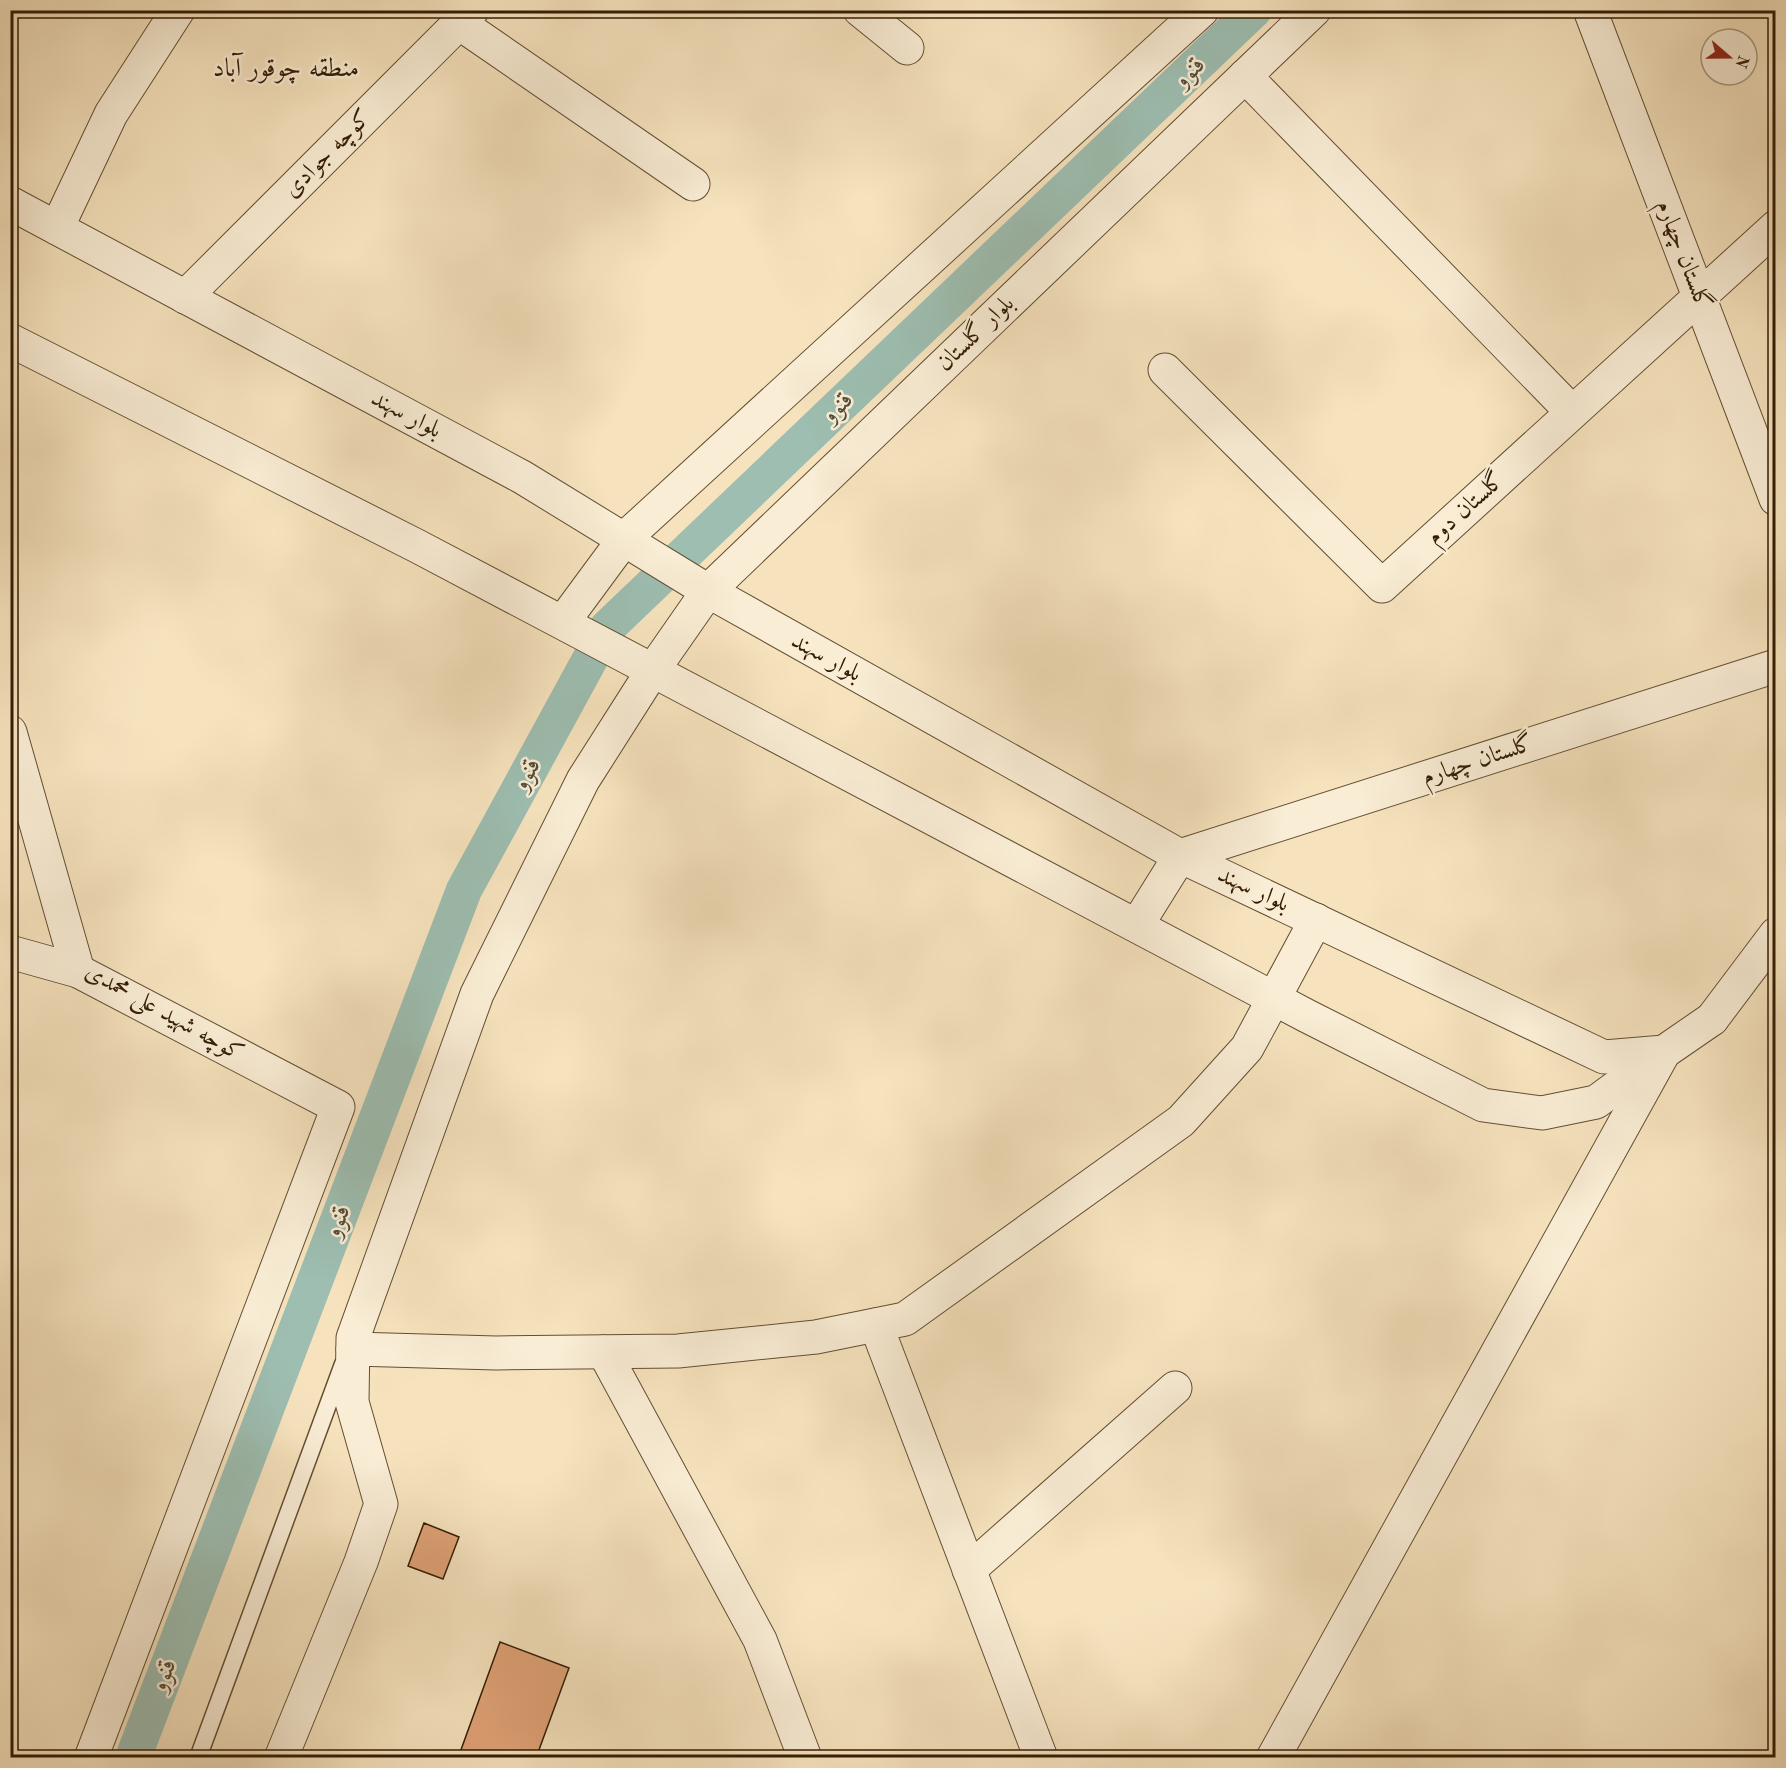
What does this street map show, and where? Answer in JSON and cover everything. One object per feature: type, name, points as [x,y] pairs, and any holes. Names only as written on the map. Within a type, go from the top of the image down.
[{"type":"street","points":[[57,228],[111,114],[178,10]]},
{"type":"street","points":[[860,10],[907,48]]},
{"type":"street","points":[[563,622],[625,538],[1202,10]]},
{"type":"street","name":"بلوار گلستان","points":[[281,1758],[361,1562],[381,1504],[352,1402],[353,1343],[477,994],[583,780],[653,670],[708,591],[1314,10]]},
{"type":"street","name":"گلستان چهارم","points":[[1590,10],[1776,499]]},
{"type":"street","points":[[465,17],[693,184]]},
{"type":"street","name":"کوچه جوادی","points":[[185,297],[465,17]]},
{"type":"street","points":[[1245,76],[1572,412]]},
{"type":"street","name":"بلوار سهند","points":[[10,203],[522,477],[625,538],[708,591],[1180,856],[1604,1057],[1664,1052]]},
{"type":"street","name":"گلستان دوم","points":[[1165,370],[1382,586],[1776,227]]},
{"type":"street","name":"بلوار سهند","points":[[10,340],[211,440],[563,622],[1274,998],[1483,1105],[1542,1113],[1596,1102],[1712,1019],[1776,934]]},
{"type":"street","name":"گلستان چهارم","points":[[1180,856],[1776,666]]},
{"type":"street","name":"کوچه شهید علی محمدی","points":[[10,732],[78,971],[338,1107],[91,1758]]},
{"type":"street","points":[[1137,925],[1180,856]]},
{"type":"street","points":[[353,1343],[496,1353],[678,1351],[804,1339],[905,1319],[1181,1121],[1247,1048],[1316,920]]},
{"type":"street","points":[[10,952],[78,971]]},
{"type":"street","points":[[1273,1758],[1664,1052]]},
{"type":"street","points":[[876,1325],[1041,1758]]},
{"type":"street","points":[[604,1352],[760,1640],[804,1758]]},
{"type":"street","points":[[969,1570],[1175,1388]]},
{"type":"lane","points":[[198,1758],[353,1343]]},
{"type":"building","points":[[424,1523],[459,1537],[443,1579],[408,1566]]},
{"type":"building","points":[[500,1642],[569,1668],[536,1758],[458,1758]]},
{"type":"waterway","name":"قنوو","points":[[133,1758],[464,890],[607,628],[1254,10]]},
{"type":"district","name":"منطقه چوقور آباد","points":[[286,69]]}]
